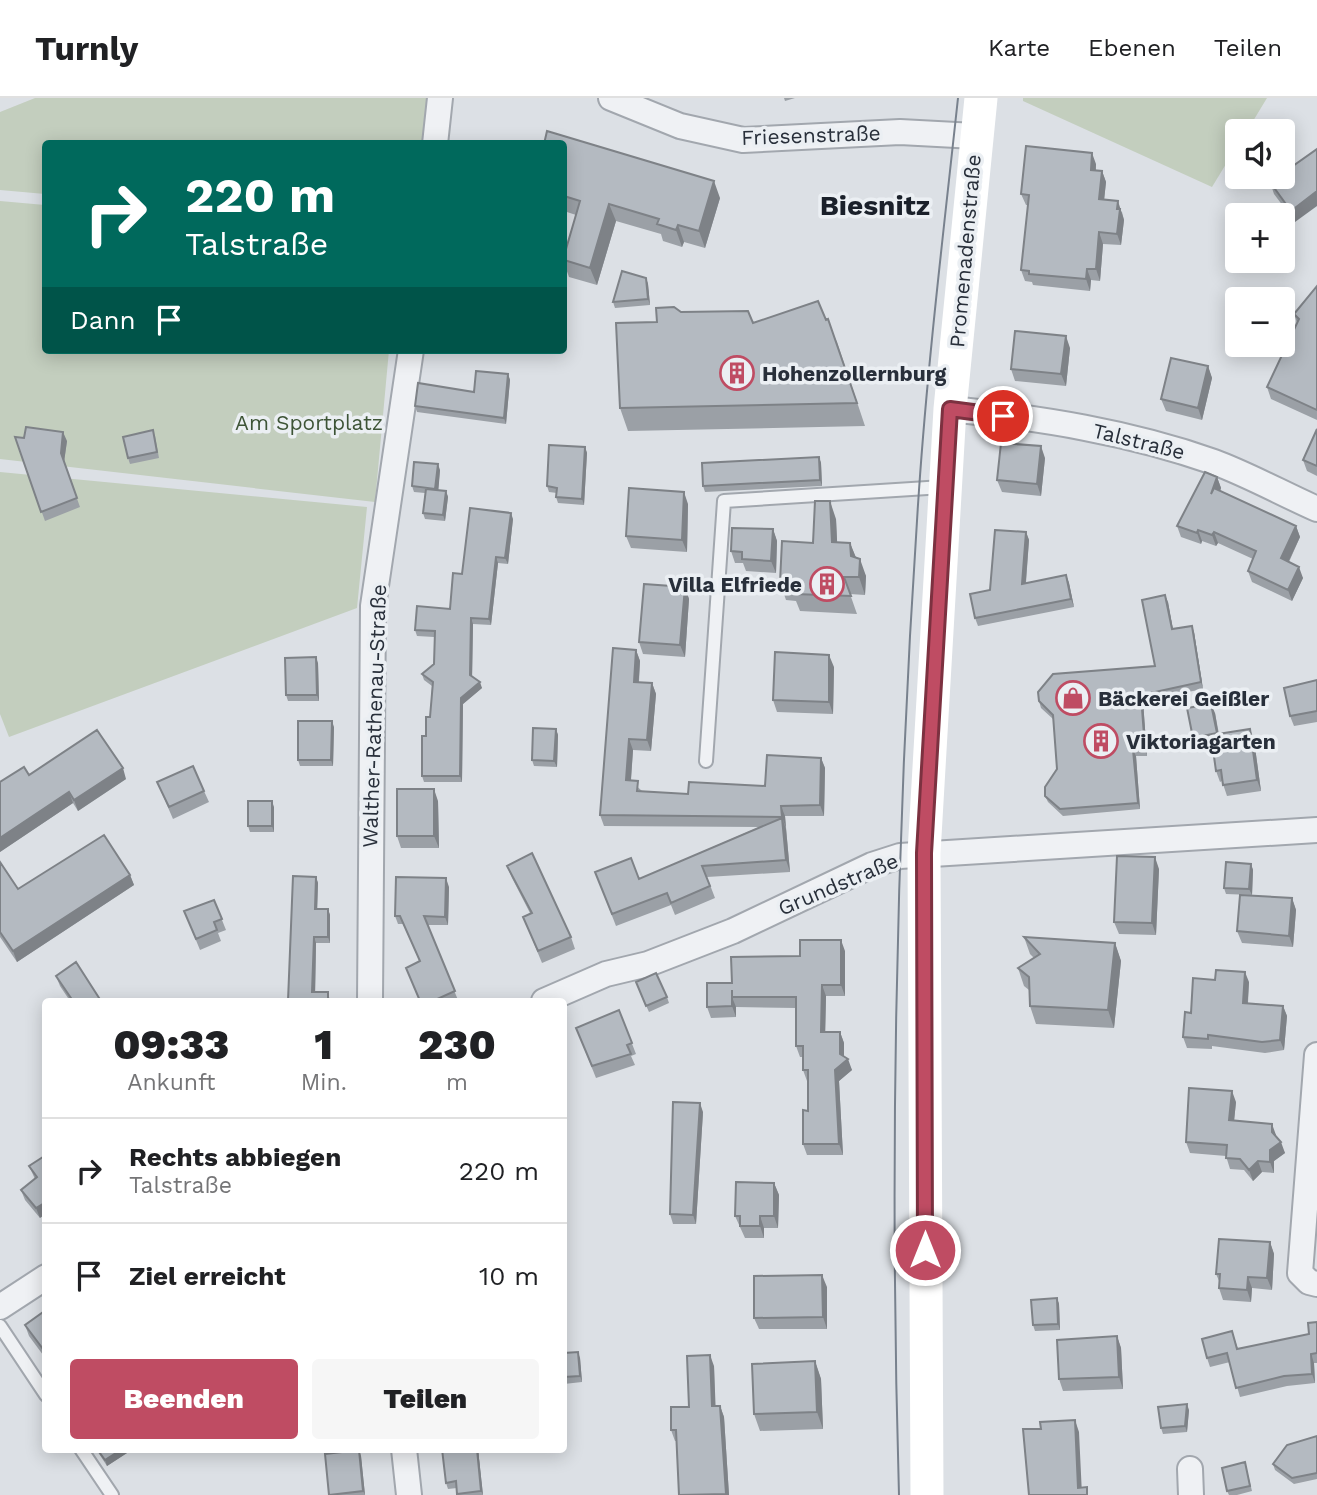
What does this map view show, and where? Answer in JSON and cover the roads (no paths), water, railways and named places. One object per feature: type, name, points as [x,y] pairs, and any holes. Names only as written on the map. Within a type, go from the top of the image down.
[{"type":"main road","name":"Promenadenstraße","points":[[927,1495],[924,853],[950,409],[975,136],[981,98]]},
{"type":"street","points":[[435,140],[440,98]]},
{"type":"street","name":"Friesenstraße","points":[[611,98],[680,126],[743,140],[900,132],[975,136]]},
{"type":"street","name":"Walther-Rathenau-Straße","points":[[370,998],[373,606],[410,354]]},
{"type":"street","name":"Talstraße","points":[[950,409],[1109,431],[1165,446],[1217,463],[1317,509]]},
{"type":"street","name":"Grundstraße","points":[[551,998],[606,974],[649,964],[733,931],[888,858],[924,853],[1317,830]]},
{"type":"street","points":[[1317,1055],[1300,1273],[1309,1282],[1317,1284]]},
{"type":"street","points":[[0,1307],[42,1280]]},
{"type":"street","points":[[404,1453],[409,1495]]},
{"type":"street","points":[[1191,1469],[1191,1495]]},
{"type":"lane","points":[[706,761],[724,501],[945,486]]},
{"type":"lane","points":[[0,1326],[42,1389]]},
{"type":"lane","points":[[84,1453],[112,1495]]},
{"type":"tram line","points":[[899,1495],[895,1118],[905,741],[923,441],[958,98]]},
{"type":"place","name":"Hohenzollernburg","points":[[737,373]]},
{"type":"place","name":"Villa Elfriede","points":[[827,584]]},
{"type":"place","name":"Bäckerei Geißler","points":[[1073,698]]},
{"type":"place","name":"Viktoriagarten","points":[[1101,741]]},
{"type":"district","name":"Biesnitz","points":[[875,205]]},
{"type":"park label","name":"Am Sportplatz","points":[[309,422]]}]
